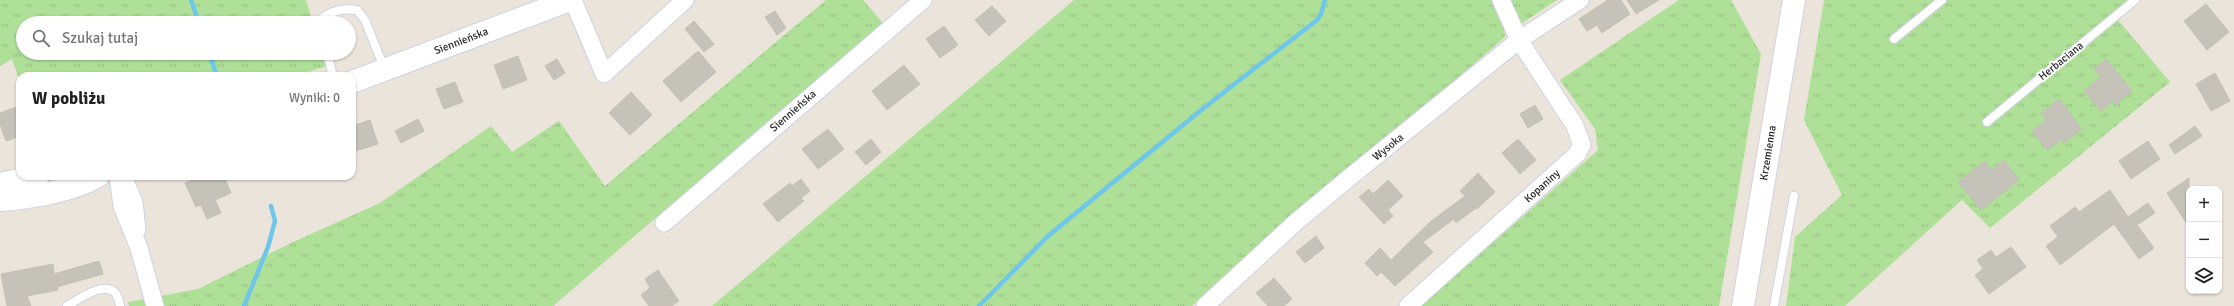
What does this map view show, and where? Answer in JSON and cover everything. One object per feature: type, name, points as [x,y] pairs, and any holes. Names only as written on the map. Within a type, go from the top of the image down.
[{"type":"main road","name":"Siennieńska","points":[[356,81],[572,0]]},
{"type":"main road","name":"Krzemienna","points":[[1743,306],[1794,0]]},
{"type":"main road","points":[[0,184],[19,180]]},
{"type":"main road","points":[[0,200],[44,193],[86,183],[91,180]]},
{"type":"street","name":"Siennieńska","points":[[572,0],[604,74],[685,0]]},
{"type":"street","name":"Siennieńska","points":[[664,223],[923,0]]},
{"type":"street","points":[[1501,0],[1519,40]]},
{"type":"street","name":"Wysoka","points":[[1205,306],[1296,222],[1519,40],[1580,0]]},
{"type":"street","name":"Kopaniny","points":[[1408,306],[1578,154],[1582,145],[1575,126],[1519,40]]},
{"type":"street","points":[[119,180],[122,206],[139,248],[155,306]]},
{"type":"street","points":[[124,180],[134,202],[139,248]]},
{"type":"lane","points":[[1894,39],[1942,0]]},
{"type":"lane","name":"Herbaciana","points":[[1987,122],[2135,0]]},
{"type":"lane","points":[[324,16],[345,8],[357,10],[365,20],[385,70]]},
{"type":"lane","points":[[329,60],[332,72]]},
{"type":"lane","points":[[1774,306],[1794,196]]},
{"type":"lane","points":[[67,306],[94,290],[103,288],[111,290],[115,294],[120,306]]},
{"type":"green space","points":[[0,0],[306,0],[311,16],[16,16],[16,60],[325,60],[327,66],[307,72],[17,72],[12,59],[0,66]]},
{"type":"green space","points":[[826,0],[863,0],[883,23],[553,306],[129,306],[128,302],[198,289],[291,243],[380,203],[491,126],[512,152],[559,121],[605,186]]},
{"type":"green space","points":[[1074,0],[1492,0],[1504,28],[1505,37],[1192,306],[712,306]]},
{"type":"green space","points":[[1511,0],[1557,0],[1521,24]]},
{"type":"green space","points":[[1679,0],[1731,0],[1761,54],[1719,306],[1421,306],[1598,150],[1595,129],[1560,80]]},
{"type":"green space","points":[[1824,0],[2129,0],[2113,14],[2170,82],[1990,228],[1962,200],[1845,306],[1786,306],[1795,237],[1842,195],[1804,120]]},
{"type":"building","points":[[1608,0],[1621,0],[1630,14],[1602,33],[1597,25],[1587,31],[1579,19]]},
{"type":"building","points":[[1627,0],[1659,0],[1636,14]]},
{"type":"building","points":[[2206,4],[2229,32],[2207,50],[2184,21]]},
{"type":"building","points":[[992,6],[1006,21],[989,36],[975,20]]},
{"type":"building","points":[[775,11],[786,28],[777,35],[765,17]]},
{"type":"building","points":[[694,21],[714,44],[704,52],[685,29]]},
{"type":"building","points":[[944,26],[958,45],[940,58],[926,39]]},
{"type":"building","points":[[698,51],[716,72],[681,102],[663,81]]},
{"type":"building","points":[[518,56],[527,80],[503,89],[494,65]]},
{"type":"building","points":[[557,59],[565,73],[554,80],[545,66]]},
{"type":"building","points":[[2106,59],[2132,91],[2116,105],[2113,101],[2101,111],[2084,91],[2101,77],[2094,69]]},
{"type":"building","points":[[904,65],[920,84],[887,110],[872,91]]},
{"type":"building","points":[[2215,73],[2230,101],[2211,111],[2196,84]]},
{"type":"building","points":[[455,82],[463,102],[444,109],[436,89]]},
{"type":"building","points":[[631,92],[652,115],[630,135],[609,113]]},
{"type":"building","points":[[2059,99],[2082,129],[2064,143],[2061,140],[2047,150],[2032,131],[2046,120],[2041,113]]},
{"type":"building","points":[[1535,105],[1543,119],[1528,128],[1520,114]]},
{"type":"building","points":[[16,107],[16,137],[6,141],[0,124],[0,113]]},
{"type":"building","points":[[418,119],[424,131],[401,143],[395,131]]},
{"type":"building","points":[[370,120],[378,144],[356,151],[356,125]]},
{"type":"building","points":[[2195,126],[2202,136],[2175,154],[2169,145]]},
{"type":"building","points":[[828,129],[844,149],[818,169],[802,149]]},
{"type":"building","points":[[871,139],[881,152],[866,165],[855,152]]},
{"type":"building","points":[[1518,139],[1536,160],[1520,174],[1502,153]]},
{"type":"building","points":[[2148,141],[2160,159],[2131,179],[2119,161]]},
{"type":"building","points":[[2004,160],[2019,180],[1981,210],[1958,182],[1985,161],[1992,170]]},
{"type":"building","points":[[1478,173],[1495,192],[1477,209],[1476,208],[1456,223],[1454,219],[1423,242],[1433,252],[1395,286],[1381,272],[1377,276],[1365,263],[1380,248],[1391,260],[1430,222],[1465,196],[1460,191]]},
{"type":"building","points":[[2189,178],[2189,186],[2186,186],[2186,222],[2167,193]]},
{"type":"building","points":[[801,179],[810,191],[801,198],[804,201],[778,222],[763,204],[790,183],[792,186]]},
{"type":"building","points":[[192,180],[226,180],[231,193],[215,200],[221,213],[207,219],[201,205],[196,207],[185,183]]},
{"type":"building","points":[[1388,180],[1403,196],[1388,210],[1393,216],[1384,224],[1359,197],[1369,189],[1373,194]]},
{"type":"building","points":[[2110,190],[2128,217],[2148,203],[2155,213],[2137,225],[2154,248],[2139,259],[2114,224],[2060,265],[2046,246],[2058,237],[2050,226],[2075,207],[2079,212]]},
{"type":"building","points":[[1316,236],[1324,248],[1305,263],[1296,252]]},
{"type":"building","points":[[2011,247],[2026,267],[1989,294],[1975,275],[1983,269],[1977,260],[1991,250],[1996,257]]},
{"type":"building","points":[[99,261],[103,274],[57,287],[58,290],[27,296],[31,306],[7,306],[1,274],[53,264],[54,274]]},
{"type":"building","points":[[658,270],[679,301],[671,306],[649,306],[641,295],[650,288],[645,279]]},
{"type":"building","points":[[1274,278],[1292,299],[1284,306],[1268,306],[1256,293]]},
{"type":"waterway","points":[[191,0],[197,16]]},
{"type":"waterway","points":[[979,306],[1048,236],[1205,107],[1317,20],[1321,14],[1325,0]]},
{"type":"waterway","points":[[211,60],[216,72]]},
{"type":"waterway","points":[[244,306],[268,247],[275,221],[271,206]]}]
